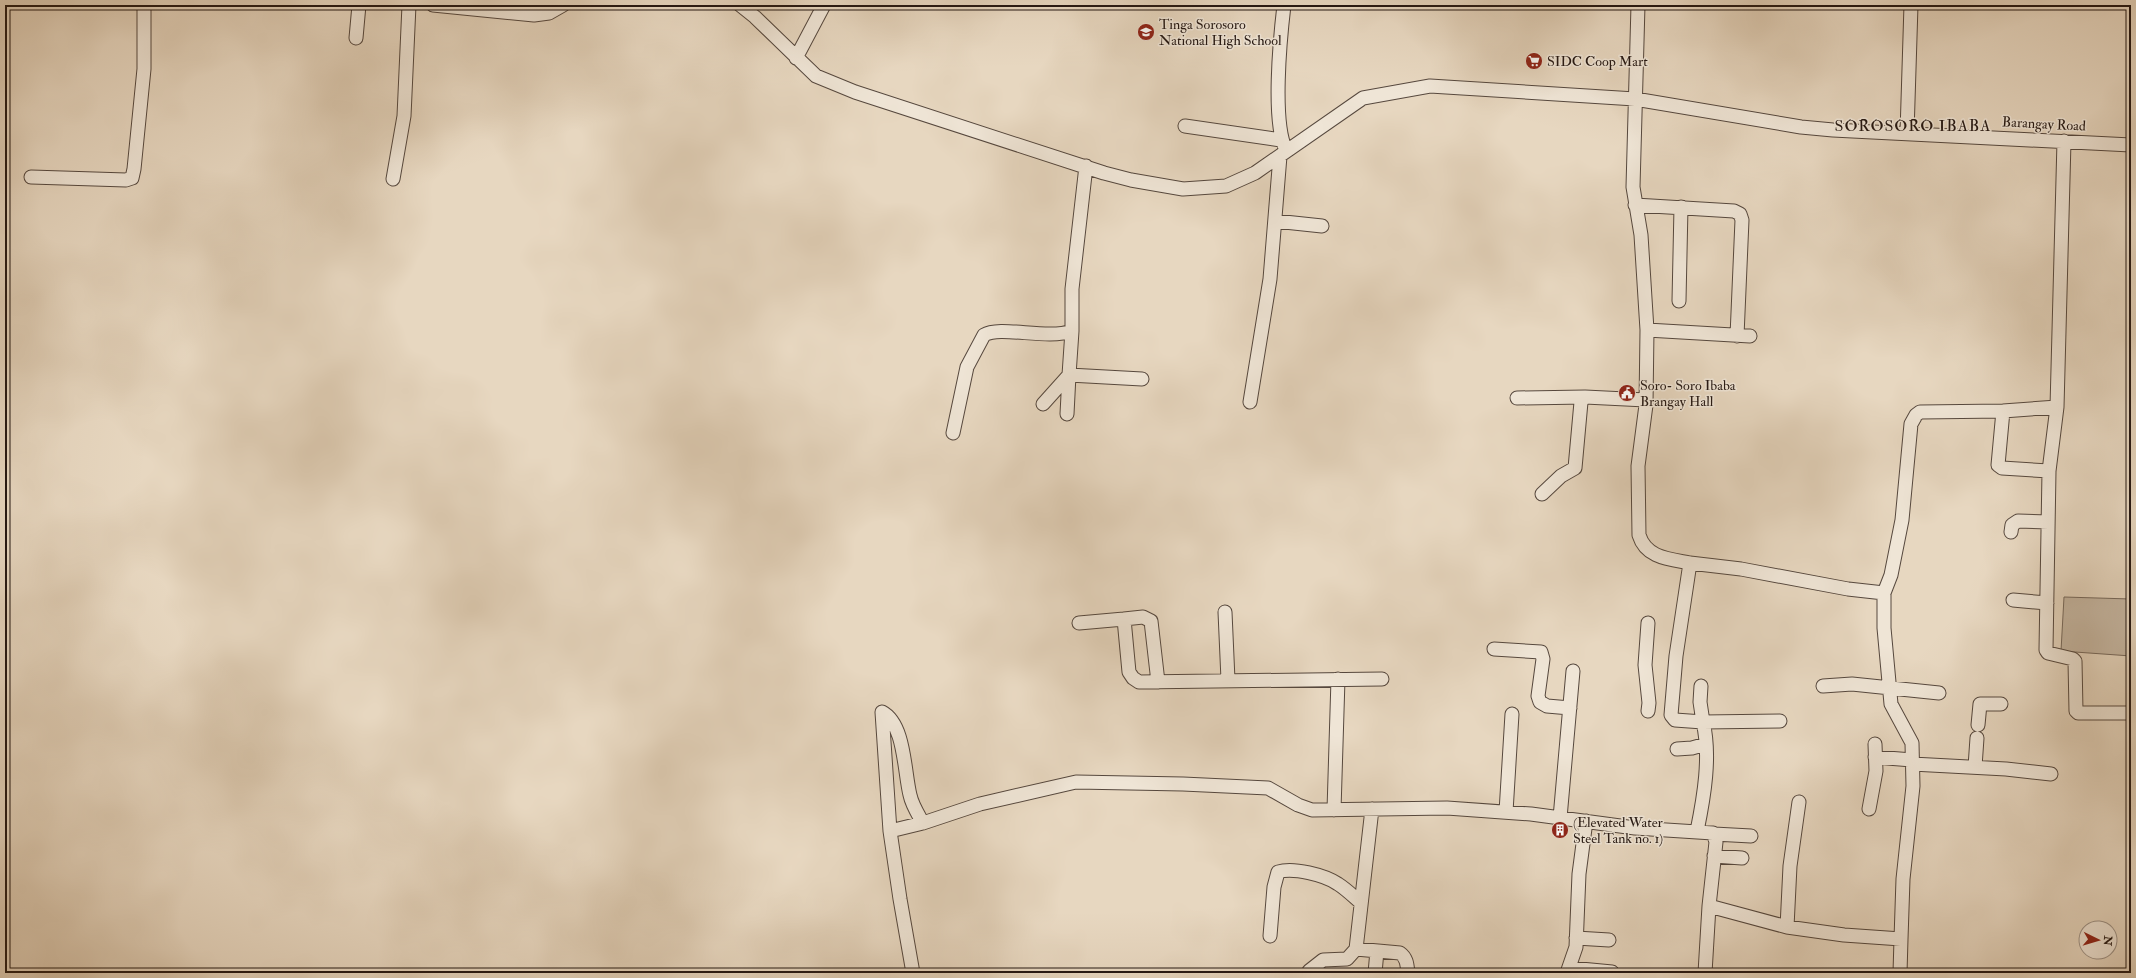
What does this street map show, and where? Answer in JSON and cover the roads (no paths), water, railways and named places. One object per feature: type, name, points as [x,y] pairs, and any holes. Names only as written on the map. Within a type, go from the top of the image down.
[{"type":"street","points":[[31,177],[126,180],[132,178],[144,69],[144,5]]},
{"type":"street","points":[[356,38],[359,5]]},
{"type":"street","points":[[393,179],[404,116],[409,5]]},
{"type":"street","points":[[433,5],[534,15],[549,13],[563,5]]},
{"type":"street","name":"Barangay Road","points":[[740,5],[755,16],[816,76],[855,92],[1131,180],[1183,189],[1226,186],[1255,173],[1282,149],[1363,98],[1430,86],[1635,99],[1801,127],[2131,144]]},
{"type":"street","points":[[796,58],[824,5]]},
{"type":"street","points":[[1250,402],[1270,279],[1274,221],[1282,149],[1279,117],[1280,67],[1284,5]]},
{"type":"street","points":[[1638,5],[1633,140],[1635,205],[1641,235],[1647,330],[1646,400],[1638,466],[1639,535],[1649,551],[1658,556],[1690,563],[1741,569],[1848,589],[1884,593]]},
{"type":"street","points":[[1907,133],[1911,5]]},
{"type":"street","points":[[1185,126],[1282,149]]},
{"type":"street","points":[[2064,141],[2057,407],[2049,471],[2046,650],[2048,653],[2073,659],[2075,661],[2076,711],[2078,714],[2131,713]]},
{"type":"street","points":[[1067,414],[1072,331],[1072,289],[1078,249],[1086,166]]},
{"type":"street","points":[[1635,205],[1734,211],[1740,214],[1742,220],[1743,336],[1647,330]]},
{"type":"street","points":[[1678,301],[1681,207]]},
{"type":"street","points":[[1274,221],[1322,226]]},
{"type":"street","points":[[953,433],[967,367],[984,335],[995,332],[1055,335],[1072,331]]},
{"type":"street","points":[[1069,375],[1142,379]]},
{"type":"street","points":[[1043,404],[1069,375]]},
{"type":"street","points":[[1517,398],[1585,396],[1646,400]]},
{"type":"street","points":[[1542,494],[1562,476],[1574,468],[1581,402],[1585,396]]},
{"type":"street","points":[[1900,973],[1902,894],[1912,786],[1912,743],[1894,712],[1884,628],[1884,593],[1891,575],[1896,555],[1902,520],[1911,424],[1916,415],[1920,412],[2003,411],[2057,407]]},
{"type":"street","points":[[2003,411],[1998,465],[2002,468],[2049,471]]},
{"type":"street","points":[[2011,532],[2012,526],[2018,521],[2048,522]]},
{"type":"street","points":[[1690,563],[1676,656],[1671,715],[1672,720],[1703,722],[1780,721]]},
{"type":"street","points":[[2013,600],[2047,603]]},
{"type":"street","points":[[1225,612],[1228,680]]},
{"type":"street","points":[[1079,623],[1124,620],[1143,617],[1151,621],[1158,682]]},
{"type":"street","points":[[1124,620],[1129,672],[1132,678],[1139,682],[1382,679]]},
{"type":"street","points":[[1648,623],[1645,665],[1650,703],[1648,712]]},
{"type":"street","points":[[1494,649],[1541,652],[1543,659],[1538,696],[1540,702],[1547,706],[1570,708]]},
{"type":"street","points":[[1560,818],[1573,670]]},
{"type":"street","points":[[1334,810],[1338,679]]},
{"type":"street","points":[[1823,686],[1852,684],[1939,693]]},
{"type":"street","points":[[1697,831],[1702,800],[1706,744],[1700,702],[1701,686]]},
{"type":"street","points":[[1975,767],[1980,704],[2001,704]]},
{"type":"street","points":[[913,973],[890,831],[882,712],[891,719],[896,729],[902,746],[910,794],[923,823]]},
{"type":"street","points":[[1506,812],[1512,714]]},
{"type":"street","points":[[1677,749],[1692,748],[1706,744]]},
{"type":"street","points":[[1869,809],[1876,770],[1875,751],[1912,762],[2051,774]]},
{"type":"street","points":[[890,831],[923,823],[980,804],[1076,782],[1183,784],[1268,788],[1298,805],[1312,810],[1447,808],[1506,812],[1635,828],[1697,831],[1714,834],[1751,836]]},
{"type":"street","points":[[1787,927],[1790,866],[1799,802]]},
{"type":"street","points":[[1309,971],[1323,960],[1347,959],[1356,949],[1360,902],[1372,809]]},
{"type":"street","points":[[1586,821],[1579,874],[1574,957],[1568,971],[1612,972]]},
{"type":"street","points":[[1705,973],[1714,856],[1714,834]]},
{"type":"street","points":[[1714,856],[1742,858]]},
{"type":"street","points":[[1270,936],[1276,877],[1278,872],[1283,871],[1310,874],[1337,883],[1360,902]]},
{"type":"street","points":[[1709,906],[1787,927],[1844,935],[1901,939]]},
{"type":"street","points":[[1576,938],[1609,940]]},
{"type":"street","points":[[1356,949],[1400,953],[1404,956],[1407,962],[1408,973]]},
{"type":"street","points":[[1375,973],[1377,951]]},
{"type":"place","name":"Tinga Sorosoro National High School","points":[[1146,32]]},
{"type":"place","name":"SIDC Coop Mart","points":[[1534,61]]},
{"type":"place","name":"Soro- Soro Ibaba Brangay Hall","points":[[1627,393]]},
{"type":"place","name":"(Elevated Water Steel Tank no. 1)","points":[[1560,830]]},
{"type":"district","name":"SOROSORO IBABA","points":[[1913,126]]}]
